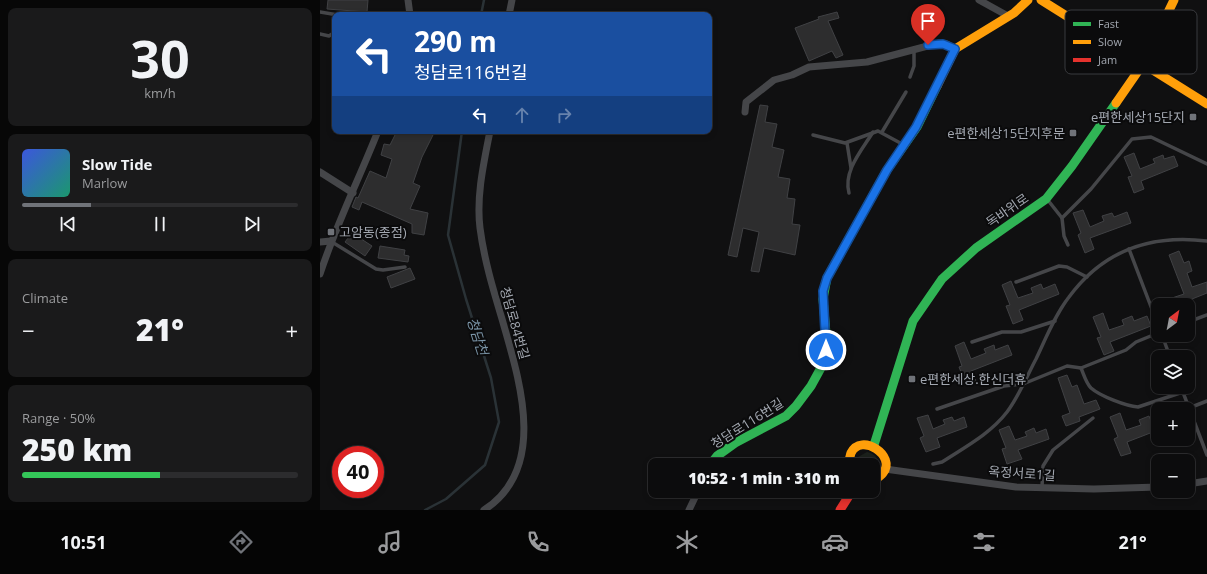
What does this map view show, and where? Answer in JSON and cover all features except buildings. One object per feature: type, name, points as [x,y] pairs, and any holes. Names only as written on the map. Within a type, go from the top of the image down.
[{"type":"main road","points":[[955,49],[1021,8],[1028,0]]},
{"type":"main road","points":[[1041,0],[1065,15]]},
{"type":"main road","name":"독바위로","points":[[1169,10],[1174,0]]},
{"type":"main road","name":"청담로116번길","points":[[716,458],[723,451],[786,416],[798,403],[822,366],[826,350],[823,291],[827,278],[887,170],[916,127],[955,49]]},
{"type":"main road","name":"독바위로","points":[[874,445],[913,321],[942,279],[976,248],[1046,199],[1072,166],[1136,74]]},
{"type":"main road","points":[[1159,74],[1207,104]]},
{"type":"main road","points":[[850,458],[851,453],[855,448],[861,445],[874,445],[885,457],[885,469],[880,475]]},
{"type":"main road","points":[[840,510],[848,498]]},
{"type":"street","points":[[408,0],[410,12]]},
{"type":"street","points":[[510,12],[512,0]]},
{"type":"street","points":[[979,0],[1008,16]]},
{"type":"street","points":[[745,112],[746,102],[764,87],[774,80],[792,75],[804,69],[815,66],[867,62],[939,43],[947,44],[955,49]]},
{"type":"street","points":[[320,274],[331,241],[353,193],[377,134]]},
{"type":"street","name":"청담로84번길","points":[[484,510],[500,497],[513,479],[520,460],[524,425],[519,381],[489,274],[480,228],[480,194],[490,134]]},
{"type":"street","points":[[320,172],[353,193]]},
{"type":"street","points":[[320,242],[331,241]]},
{"type":"street","name":"옥정서로1길","points":[[885,469],[1016,487],[1094,489],[1151,487]]},
{"type":"street","points":[[1195,483],[1207,481]]},
{"type":"street","points":[[689,510],[695,498]]},
{"type":"lane","points":[[320,12],[332,14]]},
{"type":"lane","points":[[320,34],[329,36],[332,34]]},
{"type":"lane","points":[[910,77],[914,66],[914,50]]},
{"type":"lane","points":[[882,132],[906,92]]},
{"type":"lane","points":[[813,135],[842,144],[874,132],[882,132],[905,145]]},
{"type":"lane","points":[[849,193],[847,184],[851,168],[874,132]]},
{"type":"lane","points":[[1062,218],[1091,189],[1132,139],[1151,137],[1207,164]]},
{"type":"lane","points":[[847,143],[851,168]]},
{"type":"lane","points":[[1046,199],[1062,218],[1064,236],[1068,245]]},
{"type":"lane","points":[[933,464],[942,462],[991,429],[1011,406],[1068,298],[1087,277],[1104,262],[1129,249],[1155,241],[1172,238],[1207,241]]},
{"type":"lane","points":[[331,241],[376,269],[383,270],[405,267]]},
{"type":"lane","points":[[1129,249],[1151,307]]},
{"type":"lane","points":[[1016,282],[1059,266],[1067,267],[1087,277]]},
{"type":"lane","points":[[1195,319],[1207,315]]},
{"type":"lane","points":[[972,342],[1002,332],[1021,332],[1055,321]]},
{"type":"lane","points":[[937,409],[1004,386],[1023,384],[1067,366],[1081,368],[1126,350],[1136,342],[1151,336]]},
{"type":"lane","points":[[1081,368],[1088,384],[1096,392],[1138,408],[1177,394]]},
{"type":"lane","points":[[1195,406],[1207,401]]},
{"type":"lane","points":[[1042,488],[1044,466],[1053,450],[1094,418]]},
{"type":"lane","points":[[1195,424],[1207,455]]},
{"type":"shaded area","points":[[867,452],[871,453],[877,458],[858,458]]},
{"type":"waterway","name":"청담천","points":[[482,12],[484,0]]},
{"type":"waterway","name":"청담천","points":[[425,510],[446,499],[485,465],[499,422],[491,378],[448,235],[462,134]]},
{"type":"traffic: fast","points":[[715,458],[735,443],[786,416],[796,406],[811,386],[822,366],[825,355],[826,333],[823,299],[827,278],[887,170],[917,127],[937,86]]},
{"type":"traffic: fast","points":[[874,445],[913,321],[942,279],[976,248],[1046,199],[1072,166],[1116,103]]},
{"type":"traffic: slow","points":[[937,86],[955,49],[1014,13],[1028,0]]},
{"type":"traffic: slow","points":[[1041,0],[1065,15]]},
{"type":"traffic: slow","points":[[1169,10],[1174,0]]},
{"type":"traffic: slow","points":[[1116,103],[1136,74]]},
{"type":"traffic: slow","points":[[1159,74],[1207,104]]},
{"type":"traffic: slow","points":[[850,458],[851,453],[856,447],[862,445],[876,449],[882,454],[886,466],[880,476]]},
{"type":"traffic: jam","points":[[840,510],[848,498]]},
{"type":"place","name":"e편한세상15단지","points":[[1193,117]]},
{"type":"place","name":"e편한세상15단지후문","points":[[1073,133]]},
{"type":"place","name":"고암동(종점)","points":[[331,232]]},
{"type":"place","name":"e편한세상.한신더휴","points":[[912,379]]},
{"type":"route","points":[[826,350],[824,285],[887,170],[916,127],[937,88],[955,49],[939,43],[928,45]]}]
